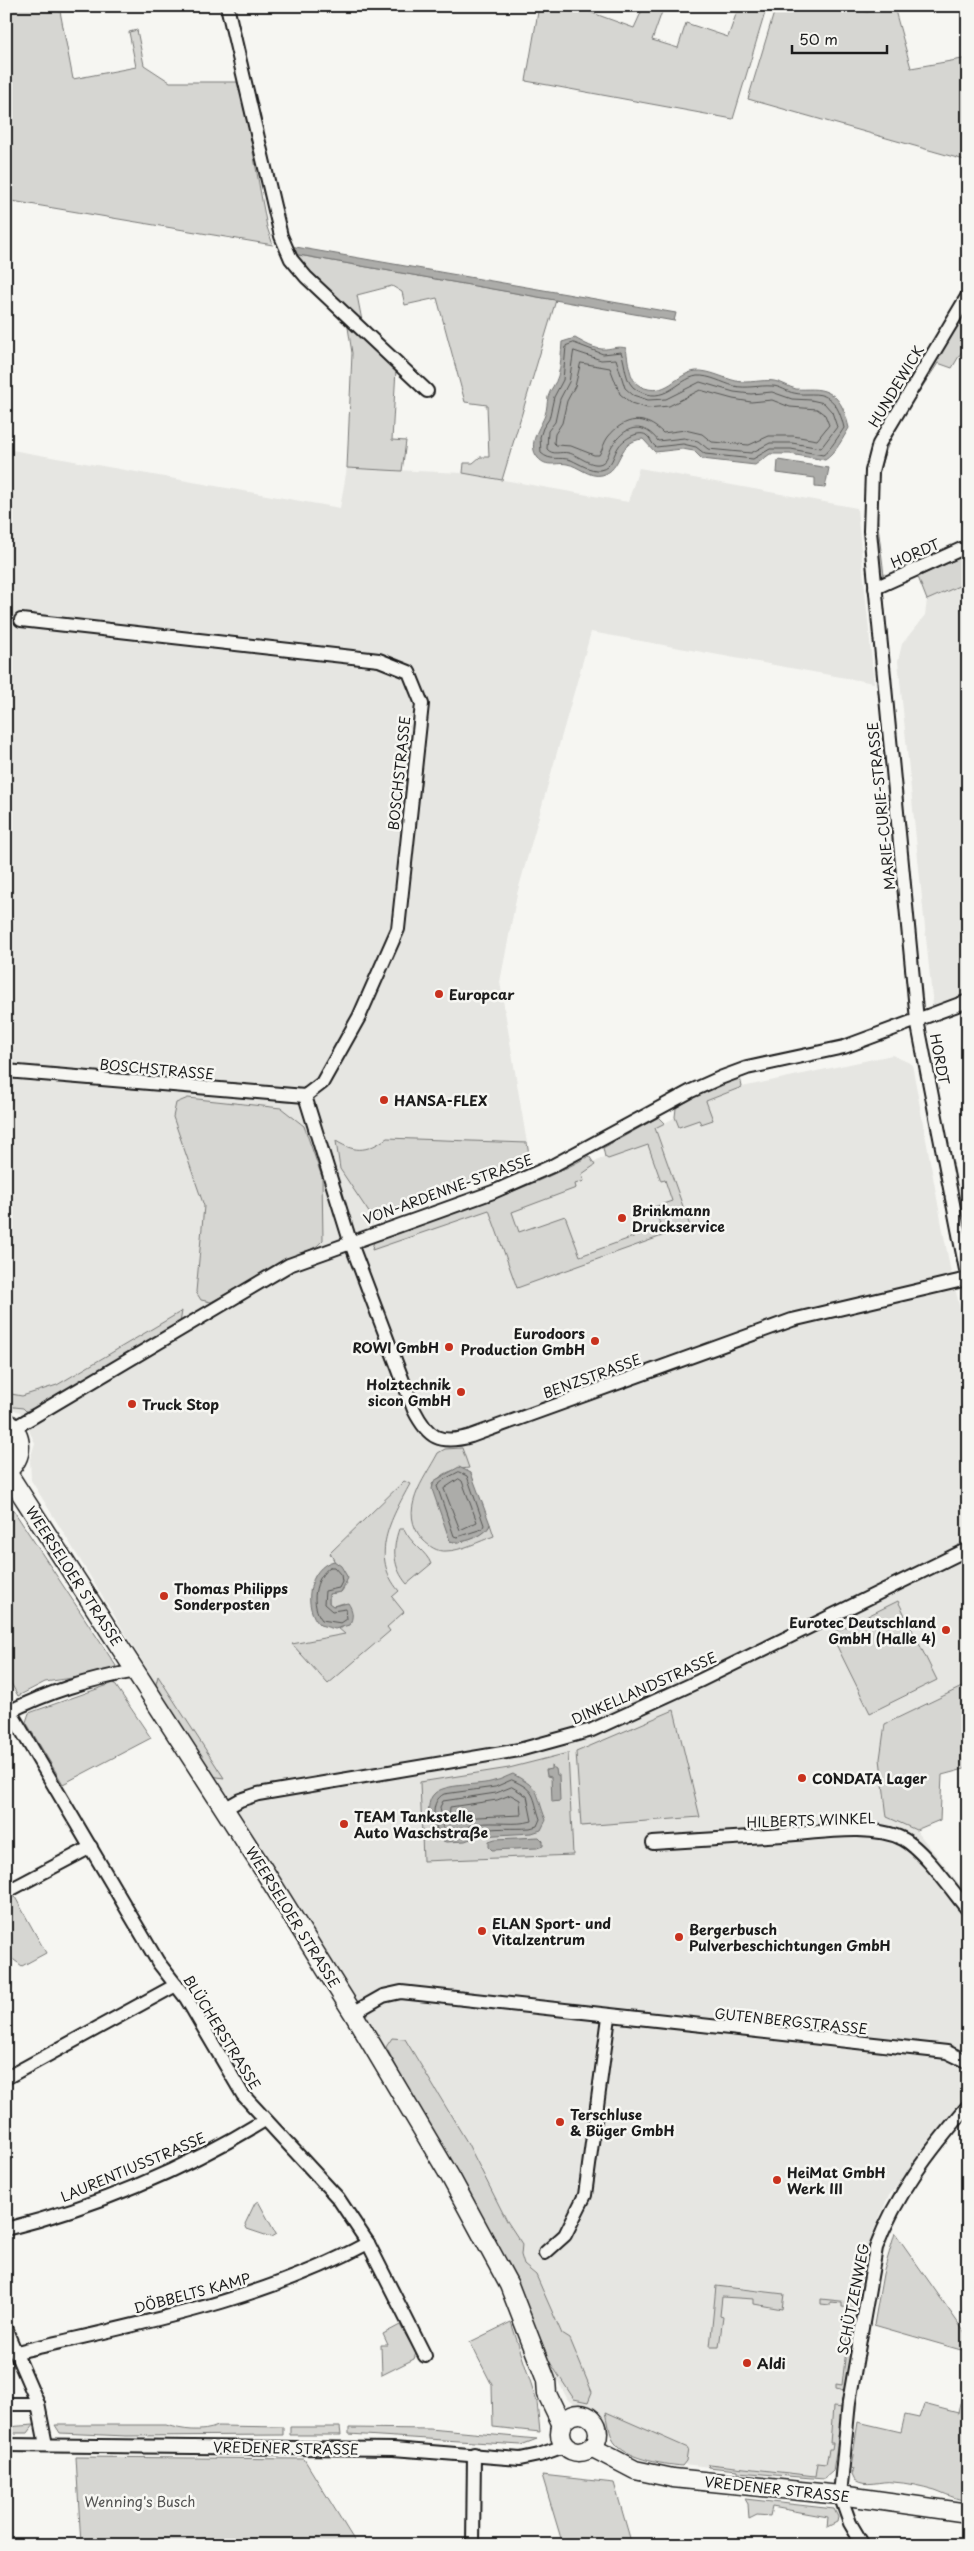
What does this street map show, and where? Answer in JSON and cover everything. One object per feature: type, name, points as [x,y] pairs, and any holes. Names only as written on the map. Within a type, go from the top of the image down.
[{"type":"street","points":[[227,6],[275,214],[291,258],[306,277],[427,390]]},
{"type":"street","name":"HUNDEWICK","points":[[875,588],[870,531],[870,497],[872,471],[879,444],[968,295]]},
{"type":"street","name":"HORDT","points":[[875,588],[968,546]]},
{"type":"street","name":"MARIE-CURIE-STRASSE","points":[[875,588],[917,1020]]},
{"type":"street","name":"BOSCHSTRASSE","points":[[6,1071],[305,1096],[322,1083],[360,1017],[398,929],[422,704],[408,672],[379,660],[21,620]]},
{"type":"street","name":"VON-ARDENNE-STRASSE","points":[[10,1424],[290,1265],[350,1241],[493,1192],[552,1166],[691,1091],[720,1078],[747,1068],[844,1047],[968,1001]]},
{"type":"street","name":"HORDT","points":[[917,1020],[968,1280]]},
{"type":"street","points":[[305,1096],[350,1241]]},
{"type":"street","name":"BENZSTRASSE","points":[[350,1241],[420,1424],[431,1435],[443,1440],[457,1440],[470,1436],[792,1320],[968,1280]]},
{"type":"street","points":[[6,1472],[19,1456],[21,1446],[10,1424]]},
{"type":"street","name":"WEERSELOER STRASSE","points":[[6,1472],[136,1671],[353,2013],[451,2178],[509,2285],[546,2380],[547,2394],[567,2420]]},
{"type":"street","name":"DINKELLANDSTRASSE","points":[[224,1809],[240,1800],[258,1794],[519,1750],[592,1730],[699,1681],[968,1549]]},
{"type":"street","points":[[8,1712],[45,1694],[81,1682],[136,1671]]},
{"type":"street","name":"BLÜCHERSTRASSE","points":[[8,1712],[91,1847],[158,1962],[186,1998],[243,2095],[338,2198],[368,2243],[425,2356]]},
{"type":"street","name":"HILBERTS WINKEL","points":[[653,1843],[842,1831],[876,1831],[892,1834],[906,1840],[968,1910]]},
{"type":"street","points":[[6,1892],[91,1847]]},
{"type":"street","points":[[6,2078],[176,1985]]},
{"type":"street","name":"GUTENBERGSTRASSE","points":[[353,2013],[383,1996],[401,1992],[947,2052],[968,2062]]},
{"type":"street","points":[[545,2253],[565,2235],[585,2195],[609,2016]]},
{"type":"street","name":"SCHÜTZENWEG","points":[[840,2495],[849,2402],[876,2248],[884,2225],[913,2175],[968,2106]]},
{"type":"street","name":"LAURENTIUSSTRASSE","points":[[6,2229],[50,2218],[133,2186],[224,2145],[265,2120]]},
{"type":"street","name":"DÖBBELTS KAMP","points":[[17,2352],[224,2302],[328,2265],[368,2243]]},
{"type":"street","points":[[6,2330],[38,2404],[46,2444]]},
{"type":"street","points":[[6,2404],[38,2404]]},
{"type":"street","points":[[585,2414],[595,2422],[599,2435],[593,2448],[581,2453],[574,2452],[564,2446],[560,2431],[567,2420],[585,2414]]},
{"type":"street","name":"VREDENER STRASSE","points":[[6,2444],[392,2449],[520,2459],[539,2455],[564,2446]]},
{"type":"street","name":"VREDENER STRASSE","points":[[593,2448],[621,2464],[654,2474],[700,2482],[840,2495],[968,2513]]},
{"type":"street","points":[[473,2545],[474,2454]]},
{"type":"street","points":[[840,2495],[850,2523],[863,2545]]},
{"type":"shaded area","points":[[6,449],[340,508],[347,468],[463,473],[628,502],[639,468],[857,508],[874,683],[591,632],[517,894],[500,982],[530,1161],[373,1220],[372,1249],[581,1170],[697,1105],[742,1087],[892,1055],[912,1064],[950,1268],[968,1340],[968,1684],[885,1724],[887,1817],[916,1830],[968,1895],[968,2095],[888,2197],[873,2233],[859,2303],[833,2471],[824,2479],[644,2460],[615,2443],[602,2417],[595,2410],[576,2406],[568,2400],[538,2344],[456,2172],[31,1480],[30,1459],[35,1443],[20,1412],[6,1407]]},
{"type":"shaded area","points":[[968,582],[968,993],[933,1007],[898,661],[902,644],[925,615],[927,600]]},
{"type":"green space","points":[[6,6],[59,6],[73,79],[136,67],[129,32],[137,30],[144,65],[170,82],[240,82],[267,227],[273,245],[6,200]]},
{"type":"green space","points":[[539,6],[584,6],[587,11],[634,28],[644,6],[664,6],[652,40],[678,48],[686,23],[728,37],[739,6],[767,6],[733,119],[526,81]]},
{"type":"green space","points":[[776,6],[852,6],[854,9],[867,12],[894,7],[911,68],[968,58],[968,161],[748,99]]},
{"type":"green space","points":[[293,254],[556,300],[502,480],[463,473],[464,463],[473,463],[480,457],[489,457],[487,405],[465,402],[437,298],[405,305],[402,292],[392,286],[357,295],[363,326],[303,270]]},
{"type":"green space","points":[[968,302],[968,341],[952,368],[938,363],[893,434],[881,465],[877,505],[884,576],[879,573],[871,514],[881,449]]},
{"type":"green space","points":[[347,321],[396,369],[392,440],[406,441],[402,471],[347,468],[352,353]]},
{"type":"green space","points":[[968,554],[968,582],[927,600],[918,577]]},
{"type":"green space","points":[[740,1077],[742,1087],[706,1101],[713,1120],[701,1124],[699,1120],[679,1127],[675,1117],[676,1108],[700,1094]]},
{"type":"green space","points":[[188,1098],[281,1108],[304,1126],[322,1177],[323,1240],[317,1246],[211,1302],[201,1300],[196,1292],[204,1206],[173,1117],[176,1103]]},
{"type":"green space","points":[[659,1117],[665,1123],[655,1128],[690,1226],[517,1288],[489,1210],[372,1250],[374,1240],[483,1203],[537,1182],[589,1156],[595,1165],[582,1174],[584,1181],[575,1184],[576,1188],[512,1212],[519,1232],[565,1216],[580,1256],[661,1227],[654,1207],[672,1201],[665,1180],[661,1181],[648,1145],[608,1159],[605,1157],[603,1148]]},
{"type":"green space","points":[[387,1138],[527,1143],[530,1161],[372,1217],[340,1169],[336,1141],[350,1148],[362,1149],[374,1146]]},
{"type":"green space","points":[[182,1311],[180,1323],[42,1405],[26,1411],[23,1408],[6,1406],[6,1393],[22,1396],[57,1385]]},
{"type":"green space","points":[[462,1448],[469,1468],[449,1472],[432,1484],[450,1541],[460,1542],[473,1539],[484,1532],[490,1524],[494,1536],[458,1549],[439,1551],[425,1542],[416,1529],[412,1518],[413,1507],[420,1485],[438,1453],[445,1449]]},
{"type":"green space","points":[[404,1481],[410,1484],[390,1524],[384,1551],[385,1564],[390,1578],[399,1591],[392,1597],[404,1612],[387,1627],[390,1631],[328,1684],[292,1644],[345,1634],[338,1628],[342,1628],[344,1603],[333,1606],[329,1604],[329,1594],[341,1592],[347,1584],[330,1553]]},
{"type":"green space","points":[[6,1499],[116,1666],[107,1673],[45,1682],[18,1696],[6,1674]]},
{"type":"green space","points":[[399,1529],[404,1529],[410,1539],[426,1555],[431,1564],[407,1584],[396,1565],[395,1544]]},
{"type":"green space","points":[[898,1601],[937,1680],[870,1713],[831,1634]]},
{"type":"green space","points":[[158,1676],[224,1778],[211,1776],[155,1688]]},
{"type":"green space","points":[[114,1683],[151,1738],[63,1784],[26,1722],[29,1713]]},
{"type":"green space","points":[[968,1684],[968,1768],[942,1775],[940,1820],[916,1830],[887,1817],[880,1759],[885,1724]]},
{"type":"green space","points":[[674,1710],[700,1817],[581,1826],[576,1752]]},
{"type":"green space","points":[[568,1753],[573,1855],[423,1861],[420,1782],[509,1768]]},
{"type":"green space","points":[[15,1897],[46,1953],[22,1966],[6,1954],[6,1902]]},
{"type":"green space","points":[[392,2038],[405,2039],[467,2142],[507,2221],[522,2244],[521,2255],[524,2265],[536,2275],[562,2334],[570,2339],[592,2392],[588,2402],[574,2399],[538,2344],[518,2292],[471,2197],[416,2103],[386,2047]]},
{"type":"green space","points":[[258,2201],[276,2234],[271,2237],[247,2229],[245,2224],[255,2203]]},
{"type":"green space","points":[[895,2233],[968,2337],[968,2352],[874,2325],[883,2274]]},
{"type":"green space","points":[[716,2286],[784,2294],[782,2309],[754,2304],[754,2299],[722,2297],[720,2316],[723,2317],[719,2347],[710,2347]]},
{"type":"green space","points":[[821,2299],[859,2303],[858,2309],[842,2307],[842,2303],[830,2302],[830,2305],[821,2304]]},
{"type":"green space","points":[[511,2322],[537,2402],[540,2432],[493,2427],[492,2385],[470,2342]]},
{"type":"green space","points":[[849,2324],[856,2325],[845,2391],[836,2389],[836,2384],[842,2385]]},
{"type":"green space","points":[[400,2325],[416,2353],[414,2359],[382,2375],[381,2345],[388,2345],[383,2334]]},
{"type":"green space","points":[[968,2370],[968,2501],[935,2490],[904,2483],[869,2484],[855,2480],[852,2474],[854,2469],[851,2468],[858,2422],[901,2432],[905,2415],[919,2418],[924,2404],[958,2413]]},
{"type":"green space","points":[[833,2407],[843,2408],[833,2471],[824,2479],[738,2472],[738,2470],[708,2467],[709,2464],[815,2476],[817,2463],[826,2464],[829,2449],[832,2449],[833,2443],[830,2443]]},
{"type":"green space","points":[[606,2412],[688,2448],[686,2461],[682,2466],[664,2464],[633,2456],[624,2451],[612,2438]]},
{"type":"green space","points":[[34,2425],[28,2433],[6,2433],[6,2427]]},
{"type":"green space","points":[[55,2425],[166,2425],[199,2430],[218,2426],[283,2427],[283,2435],[126,2436],[60,2433]]},
{"type":"green space","points":[[290,2427],[340,2427],[341,2435],[290,2435]]},
{"type":"green space","points":[[349,2428],[430,2429],[537,2439],[521,2445],[349,2434]]},
{"type":"green space","name":"Wenning's Busch","points":[[76,2457],[304,2459],[357,2545],[81,2545]]},
{"type":"green space","points":[[542,2475],[614,2483],[632,2545],[563,2545]]},
{"type":"green space","points":[[745,2499],[834,2509],[838,2517],[837,2522],[827,2527],[828,2517],[772,2507],[770,2516],[757,2515],[749,2519],[748,2504]]},
{"type":"water","points":[[290,246],[676,313],[674,321],[293,254]]},
{"type":"water","points":[[575,338],[598,348],[626,348],[633,380],[640,386],[649,389],[664,387],[682,376],[701,371],[736,381],[774,381],[796,389],[825,391],[837,399],[845,413],[849,428],[835,450],[825,460],[790,454],[770,454],[755,465],[702,459],[694,451],[682,449],[655,452],[643,439],[628,445],[613,468],[602,475],[593,475],[567,464],[545,463],[535,453],[534,441],[545,415],[549,394],[558,376],[562,342]]},
{"type":"water","points":[[778,460],[829,468],[825,488],[815,487],[815,478],[777,473]]},
{"type":"water","points":[[459,1467],[471,1473],[490,1524],[479,1536],[467,1541],[455,1542],[450,1541],[432,1489],[434,1481]]},
{"type":"water","points":[[334,1561],[341,1566],[348,1578],[341,1592],[329,1594],[329,1603],[333,1606],[348,1603],[352,1614],[352,1620],[349,1625],[335,1629],[320,1625],[314,1618],[310,1599],[310,1589],[318,1571]]},
{"type":"water","points":[[551,1766],[556,1769],[557,1775],[559,1775],[560,1801],[552,1802],[551,1777],[547,1776],[546,1770],[551,1769]]},
{"type":"water","points":[[513,1774],[529,1784],[536,1792],[546,1820],[541,1830],[532,1833],[479,1836],[465,1841],[446,1842],[435,1838],[431,1828],[429,1809],[431,1798],[434,1794],[446,1788],[488,1783]]},
{"type":"water","points":[[539,1837],[543,1841],[543,1846],[537,1848],[492,1850],[489,1847],[489,1841],[495,1839]]},
{"type":"place","name":"Europcar","points":[[439,994]]},
{"type":"place","name":"HANSA-FLEX","points":[[384,1100]]},
{"type":"place","name":"Brinkmann Druckservice","points":[[622,1218]]},
{"type":"place","name":"Eurodoors Production GmbH","points":[[595,1341]]},
{"type":"place","name":"ROWI GmbH","points":[[449,1347]]},
{"type":"place","name":"Holztechnik sicon GmbH","points":[[461,1392]]},
{"type":"place","name":"Truck Stop","points":[[132,1404]]},
{"type":"place","name":"Thomas Philipps Sonderposten","points":[[164,1596]]},
{"type":"place","name":"Eurotec Deutschland GmbH (Halle 4)","points":[[946,1630]]},
{"type":"place","name":"CONDATA Lager","points":[[802,1778]]},
{"type":"place","name":"TEAM Tankstelle Auto Waschstraße","points":[[344,1824]]},
{"type":"place","name":"ELAN Sport- und Vitalzentrum","points":[[482,1931]]},
{"type":"place","name":"Bergerbusch Pulverbeschichtungen GmbH","points":[[679,1937]]},
{"type":"place","name":"Terschluse & Büger GmbH","points":[[560,2122]]},
{"type":"place","name":"HeiMat GmbH Werk III","points":[[777,2180]]},
{"type":"place","name":"Aldi","points":[[747,2363]]}]
